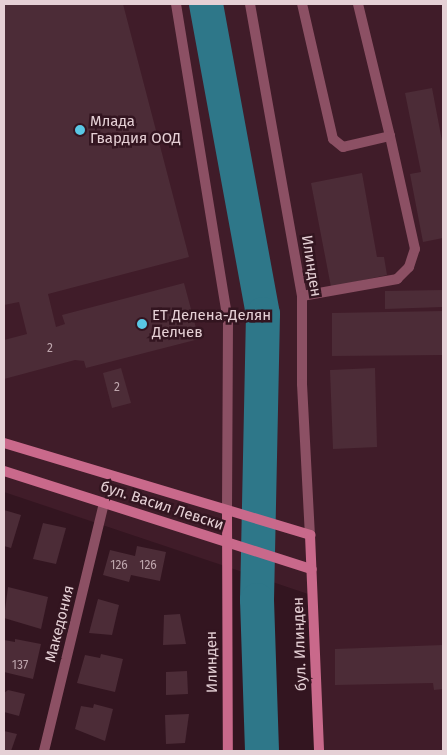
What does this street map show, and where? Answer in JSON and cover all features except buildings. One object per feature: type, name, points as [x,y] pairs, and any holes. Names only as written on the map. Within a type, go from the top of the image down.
[{"type":"main road","name":"бул. Васил Левски","points":[[4,443],[227,512],[310,535]]},
{"type":"main road","name":"бул. Васил Левски","points":[[4,472],[312,570]]},
{"type":"main road","points":[[226,543],[227,512]]},
{"type":"main road","name":"бул. Илинден","points":[[310,535],[319,751]]},
{"type":"main road","name":"Илинден","points":[[226,543],[228,751]]},
{"type":"street","points":[[176,4],[228,320],[227,512]]},
{"type":"street","name":"Илинден","points":[[250,4],[302,296],[302,384],[310,535]]},
{"type":"street","points":[[302,4],[333,140],[343,147],[390,136]]},
{"type":"street","points":[[302,296],[397,279],[409,268],[415,249],[358,4]]},
{"type":"street","name":"Македония","points":[[44,751],[104,503]]},
{"type":"shaded area","points":[[4,4],[443,4],[443,751],[319,751],[314,596],[4,492]]},
{"type":"waterway","points":[[206,4],[263,314],[257,600],[262,751]]},
{"type":"place","name":"Млада Гвардия ООД","points":[[80,130]]},
{"type":"place","name":"ЕТ Делена-Делян Делчев","points":[[142,324]]}]
